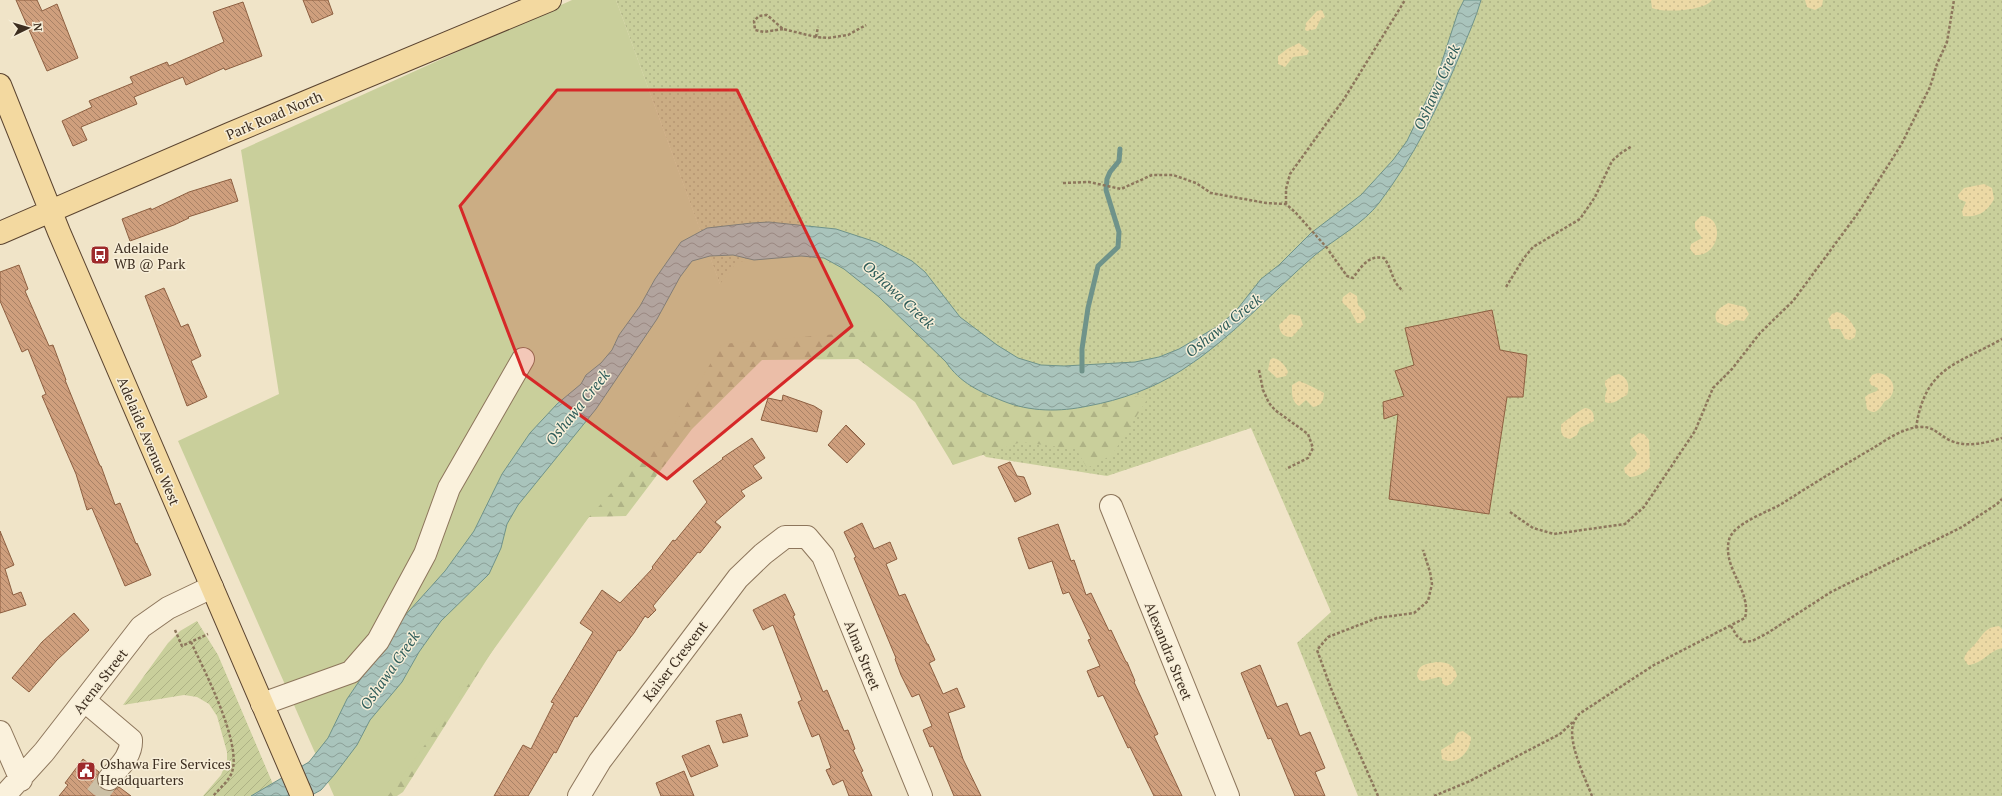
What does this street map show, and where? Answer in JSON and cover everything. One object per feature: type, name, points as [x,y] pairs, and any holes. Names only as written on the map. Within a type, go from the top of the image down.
[{"type":"main road","name":"Park Road North","points":[[0,232],[51,211],[514,7],[550,0]]},
{"type":"main road","name":"Adelaide Avenue West","points":[[0,85],[51,211],[302,796]]},
{"type":"street","points":[[262,704],[351,672],[378,640],[425,554],[449,488],[522,359]]},
{"type":"street","name":"Alexandra Street","points":[[1111,506],[1228,796]]},
{"type":"street","name":"Kaiser Crescent","points":[[578,796],[610,748],[738,578],[763,554],[785,537]]},
{"type":"street","name":"Alma Street","points":[[785,537],[807,537],[823,556],[921,796]]},
{"type":"street","name":"Arena Street","points":[[4,796],[21,780],[85,701],[141,627],[168,608],[212,587]]},
{"type":"street","points":[[85,701],[131,740],[132,747],[128,756],[109,780]]},
{"type":"street","points":[[0,732],[21,780]]},
{"type":"path","points":[[1286,204],[1286,189],[1290,174],[1344,99],[1405,0]]},
{"type":"path","points":[[1510,512],[1534,528],[1554,534],[1625,524],[1644,507],[1695,431],[1713,388],[1732,369],[1760,333],[1793,301],[1858,213],[1901,146],[1930,87],[1936,64],[1947,42],[1954,0]]},
{"type":"path","points":[[783,29],[767,15],[759,16],[754,21],[755,30],[764,32],[783,29],[816,37],[828,38],[848,35],[866,25]]},
{"type":"path","points":[[816,37],[818,27]]},
{"type":"path","points":[[1506,287],[1524,258],[1533,247],[1580,219],[1595,197],[1612,161],[1632,146]]},
{"type":"path","points":[[1063,183],[1078,182],[1121,189],[1152,175],[1173,175],[1196,183],[1211,193],[1266,203],[1286,204],[1329,250],[1347,276],[1353,278],[1367,261],[1376,257],[1384,258],[1388,264],[1395,284],[1403,291]]},
{"type":"path","points":[[1916,428],[1918,412],[1926,393],[1942,371],[1957,361],[2002,339]]},
{"type":"path","points":[[1259,370],[1263,390],[1269,403],[1275,410],[1308,434],[1313,448],[1308,458],[1286,469]]},
{"type":"path","points":[[1592,796],[1581,769],[1572,736],[1573,724],[1579,714],[1654,665],[1745,618],[1747,608],[1729,558],[1729,539],[1738,528],[1774,509],[1830,473],[1903,430],[1934,428],[1950,440],[1966,444],[1985,444],[2002,438]]},
{"type":"path","points":[[1731,626],[1736,636],[1744,642],[1752,641],[1766,634],[1831,592],[1962,527],[1997,504],[2002,499]]},
{"type":"path","points":[[1378,796],[1332,691],[1317,650],[1328,637],[1377,618],[1414,613],[1428,601],[1432,584],[1423,550]]},
{"type":"path","points":[[175,630],[182,646],[208,634]]},
{"type":"path","points":[[191,642],[213,687],[224,718],[233,754],[232,774],[213,796]]},
{"type":"path","points":[[1434,796],[1470,781],[1560,734],[1576,719]]},
{"type":"highlighted area","points":[[557,90],[737,90],[852,326],[667,479],[524,374],[460,206]]},
{"type":"green space","points":[[572,0],[616,0],[720,284],[737,262],[802,256],[896,282],[930,326],[722,344],[674,425],[589,517],[388,796],[334,796],[178,441],[279,394],[241,150]]},
{"type":"green space","points":[[616,0],[2002,0],[2002,796],[1358,796],[1297,643],[1331,612],[1251,428],[1107,476],[986,457],[872,361],[734,323]]},
{"type":"green space","points":[[802,256],[1025,384],[1148,398],[1112,455],[1087,468],[1076,449],[1021,442],[953,465],[915,402],[858,359],[762,360],[692,429],[626,516],[589,517],[536,582],[403,792],[397,796],[350,796],[737,262]]},
{"type":"green space","points":[[197,621],[218,655],[278,796],[203,796],[221,775],[227,760],[227,752],[217,716],[209,704],[197,697],[184,695],[123,705],[168,643],[180,631]]},
{"type":"sand","points":[[1651,0],[1712,0],[1708,4],[1701,7],[1674,11],[1657,10],[1652,8]]},
{"type":"sand","points":[[1805,0],[1823,0],[1822,6],[1815,10],[1807,7]]},
{"type":"sand","points":[[1322,10],[1325,17],[1320,20],[1316,29],[1305,30],[1306,23],[1317,11]]},
{"type":"sand","points":[[1299,43],[1309,51],[1307,55],[1293,57],[1285,67],[1278,64],[1278,56],[1287,49]]},
{"type":"sand","points":[[1984,184],[1992,188],[1994,199],[1992,203],[1986,210],[1978,215],[1963,216],[1962,211],[1966,202],[1959,199],[1958,195],[1964,188]]},
{"type":"sand","points":[[1701,216],[1709,218],[1714,222],[1717,229],[1717,236],[1710,250],[1703,254],[1695,255],[1690,249],[1691,244],[1702,238],[1695,228],[1695,222]]},
{"type":"sand","points":[[1350,292],[1357,296],[1358,305],[1364,311],[1366,318],[1361,323],[1357,323],[1350,310],[1342,302],[1343,297]]},
{"type":"sand","points":[[1728,303],[1745,307],[1749,314],[1744,321],[1736,320],[1726,326],[1717,322],[1715,315],[1716,312]]},
{"type":"sand","points":[[1837,312],[1846,316],[1856,330],[1855,337],[1850,340],[1845,339],[1840,329],[1831,329],[1828,319],[1832,314]]},
{"type":"sand","points":[[1290,314],[1300,316],[1303,325],[1292,337],[1283,334],[1280,331],[1279,325]]},
{"type":"sand","points":[[1273,358],[1280,361],[1284,365],[1288,372],[1286,376],[1277,378],[1268,370],[1270,360]]},
{"type":"sand","points":[[1878,373],[1886,375],[1889,378],[1893,384],[1893,392],[1889,399],[1884,402],[1877,411],[1872,412],[1867,409],[1865,397],[1877,391],[1878,388],[1871,385],[1869,380],[1872,375]]},
{"type":"sand","points":[[1619,374],[1628,382],[1627,395],[1611,403],[1605,402],[1607,389],[1605,381],[1612,376]]},
{"type":"sand","points":[[1299,381],[1324,393],[1320,404],[1313,407],[1306,400],[1299,406],[1296,404],[1292,397],[1292,385]]},
{"type":"sand","points":[[1585,408],[1590,409],[1594,416],[1594,421],[1580,428],[1577,435],[1570,439],[1563,436],[1561,433],[1561,425]]},
{"type":"sand","points":[[1639,433],[1644,434],[1649,440],[1650,467],[1641,474],[1630,477],[1625,473],[1624,468],[1636,456],[1637,453],[1630,444],[1631,439]]},
{"type":"sand","points":[[1999,626],[2002,629],[2002,648],[1973,664],[1968,665],[1964,659],[1967,652],[1985,632],[1991,628]]},
{"type":"sand","points":[[1437,662],[1448,664],[1455,669],[1457,676],[1451,684],[1446,686],[1442,683],[1442,678],[1439,677],[1423,681],[1419,680],[1417,676],[1418,672],[1423,665]]},
{"type":"sand","points":[[1463,731],[1471,737],[1469,747],[1466,752],[1458,759],[1453,761],[1442,759],[1441,750],[1454,742],[1456,735]]},
{"type":"water","name":"Oshawa Creek","points":[[1464,0],[1481,0],[1453,72],[1415,149],[1392,186],[1379,203],[1357,224],[1315,255],[1234,330],[1200,358],[1182,370],[1149,388],[1125,397],[1077,408],[1045,410],[1013,405],[986,394],[971,386],[958,376],[946,362],[879,297],[844,269],[824,258],[801,256],[754,260],[733,255],[710,256],[692,261],[680,277],[657,319],[596,409],[518,505],[507,524],[501,548],[489,574],[441,621],[419,652],[402,682],[370,720],[357,745],[335,774],[321,790],[310,796],[251,796],[309,762],[328,738],[347,699],[401,620],[445,571],[474,531],[502,474],[530,433],[557,404],[581,384],[586,375],[601,363],[612,350],[619,335],[640,306],[655,279],[681,242],[707,228],[752,223],[769,222],[836,229],[876,242],[912,261],[925,272],[960,317],[997,345],[1018,358],[1041,365],[1064,366],[1135,362],[1159,357],[1179,349],[1218,326],[1235,312],[1261,279],[1279,265],[1311,233],[1361,195],[1393,160],[1407,141],[1436,80],[1458,12]]},
{"type":"building","points":[[16,0],[37,0],[42,11],[57,4],[78,58],[47,71]]},
{"type":"building","points":[[303,0],[328,0],[333,14],[312,23]]},
{"type":"building","points":[[243,2],[262,56],[225,70],[224,68],[186,85],[183,77],[134,97],[137,104],[81,127],[87,140],[73,146],[62,121],[92,107],[89,101],[133,83],[130,77],[167,62],[169,66],[224,42],[213,12]]},
{"type":"building","points":[[231,179],[238,201],[188,217],[189,218],[174,225],[130,241],[122,219],[151,208],[151,210],[189,192]]},
{"type":"building","points":[[19,265],[28,289],[25,291],[49,346],[53,345],[65,380],[101,466],[115,505],[120,503],[136,544],[137,543],[151,575],[125,586],[92,508],[87,510],[76,474],[42,396],[46,394],[28,349],[22,352],[0,301],[0,272]]},
{"type":"building","points":[[164,288],[181,327],[188,324],[201,356],[191,361],[207,397],[187,406],[145,296]]},
{"type":"building","points":[[1492,310],[1500,350],[1527,355],[1523,397],[1507,397],[1489,514],[1389,499],[1398,414],[1384,419],[1383,402],[1404,396],[1395,371],[1414,365],[1405,328]]},
{"type":"building","points":[[783,395],[814,406],[822,411],[817,432],[761,420],[768,398],[782,401]]},
{"type":"building","points":[[846,425],[865,444],[847,463],[828,445]]},
{"type":"building","points":[[752,438],[765,458],[753,466],[762,478],[741,491],[745,496],[715,522],[721,527],[653,606],[656,610],[648,618],[645,616],[620,651],[618,650],[577,717],[575,716],[556,753],[554,752],[528,796],[494,796],[523,745],[531,749],[554,703],[551,702],[593,632],[580,623],[602,590],[620,603],[653,568],[652,567],[673,540],[675,541],[707,502],[693,481],[723,459],[722,458]]},
{"type":"building","points":[[1010,462],[1017,476],[1024,477],[1031,494],[1015,502],[998,467]]},
{"type":"building","points":[[862,523],[874,549],[890,542],[897,559],[886,564],[899,596],[905,594],[928,644],[935,660],[929,663],[943,694],[957,688],[965,707],[948,713],[963,759],[981,796],[954,796],[933,746],[930,747],[923,730],[932,726],[919,694],[912,697],[901,675],[895,659],[896,658],[854,558],[856,557],[844,532]]},
{"type":"building","points":[[1058,524],[1071,561],[1074,560],[1086,595],[1091,593],[1109,631],[1111,630],[1127,662],[1135,681],[1134,682],[1158,734],[1154,736],[1182,796],[1154,796],[1130,747],[1128,748],[1103,695],[1098,697],[1087,671],[1100,666],[1088,640],[1091,639],[1069,592],[1063,594],[1052,561],[1029,569],[1018,538]]},
{"type":"building","points":[[0,531],[14,565],[5,569],[13,595],[21,592],[26,605],[0,613]]},
{"type":"building","points":[[785,594],[795,615],[793,616],[823,692],[827,690],[844,731],[848,730],[855,749],[853,750],[863,771],[861,772],[872,796],[849,796],[843,780],[833,785],[826,770],[831,768],[819,734],[812,737],[798,702],[802,700],[773,625],[763,630],[753,610]]},
{"type":"building","points":[[74,613],[89,630],[57,660],[29,692],[12,678],[42,642]]},
{"type":"building","points":[[1260,665],[1277,707],[1287,703],[1300,736],[1310,732],[1325,768],[1315,772],[1325,796],[1295,796],[1271,738],[1268,739],[1241,673]]},
{"type":"building","points":[[741,714],[748,736],[723,743],[716,721]]},
{"type":"building","points":[[709,745],[718,766],[691,777],[682,756]]},
{"type":"building","name":"Oshawa Fire Services Headquarters","points":[[83,759],[99,772],[97,783],[101,789],[113,791],[119,787],[131,796],[59,796],[68,785],[65,783]]},
{"type":"building","points":[[684,771],[694,796],[661,796],[656,783]]},
{"type":"waterway","points":[[1082,371],[1082,349],[1088,308],[1098,266],[1118,247],[1119,232],[1106,190],[1107,179],[1110,172],[1119,161],[1120,149]]},
{"type":"tunnel","points":[[96,796],[109,779]]},
{"type":"place","name":"Adelaide WB @ Park","points":[[100,255]]},
{"type":"place","name":"Oshawa Fire Services Headquarters","points":[[86,771]]}]
